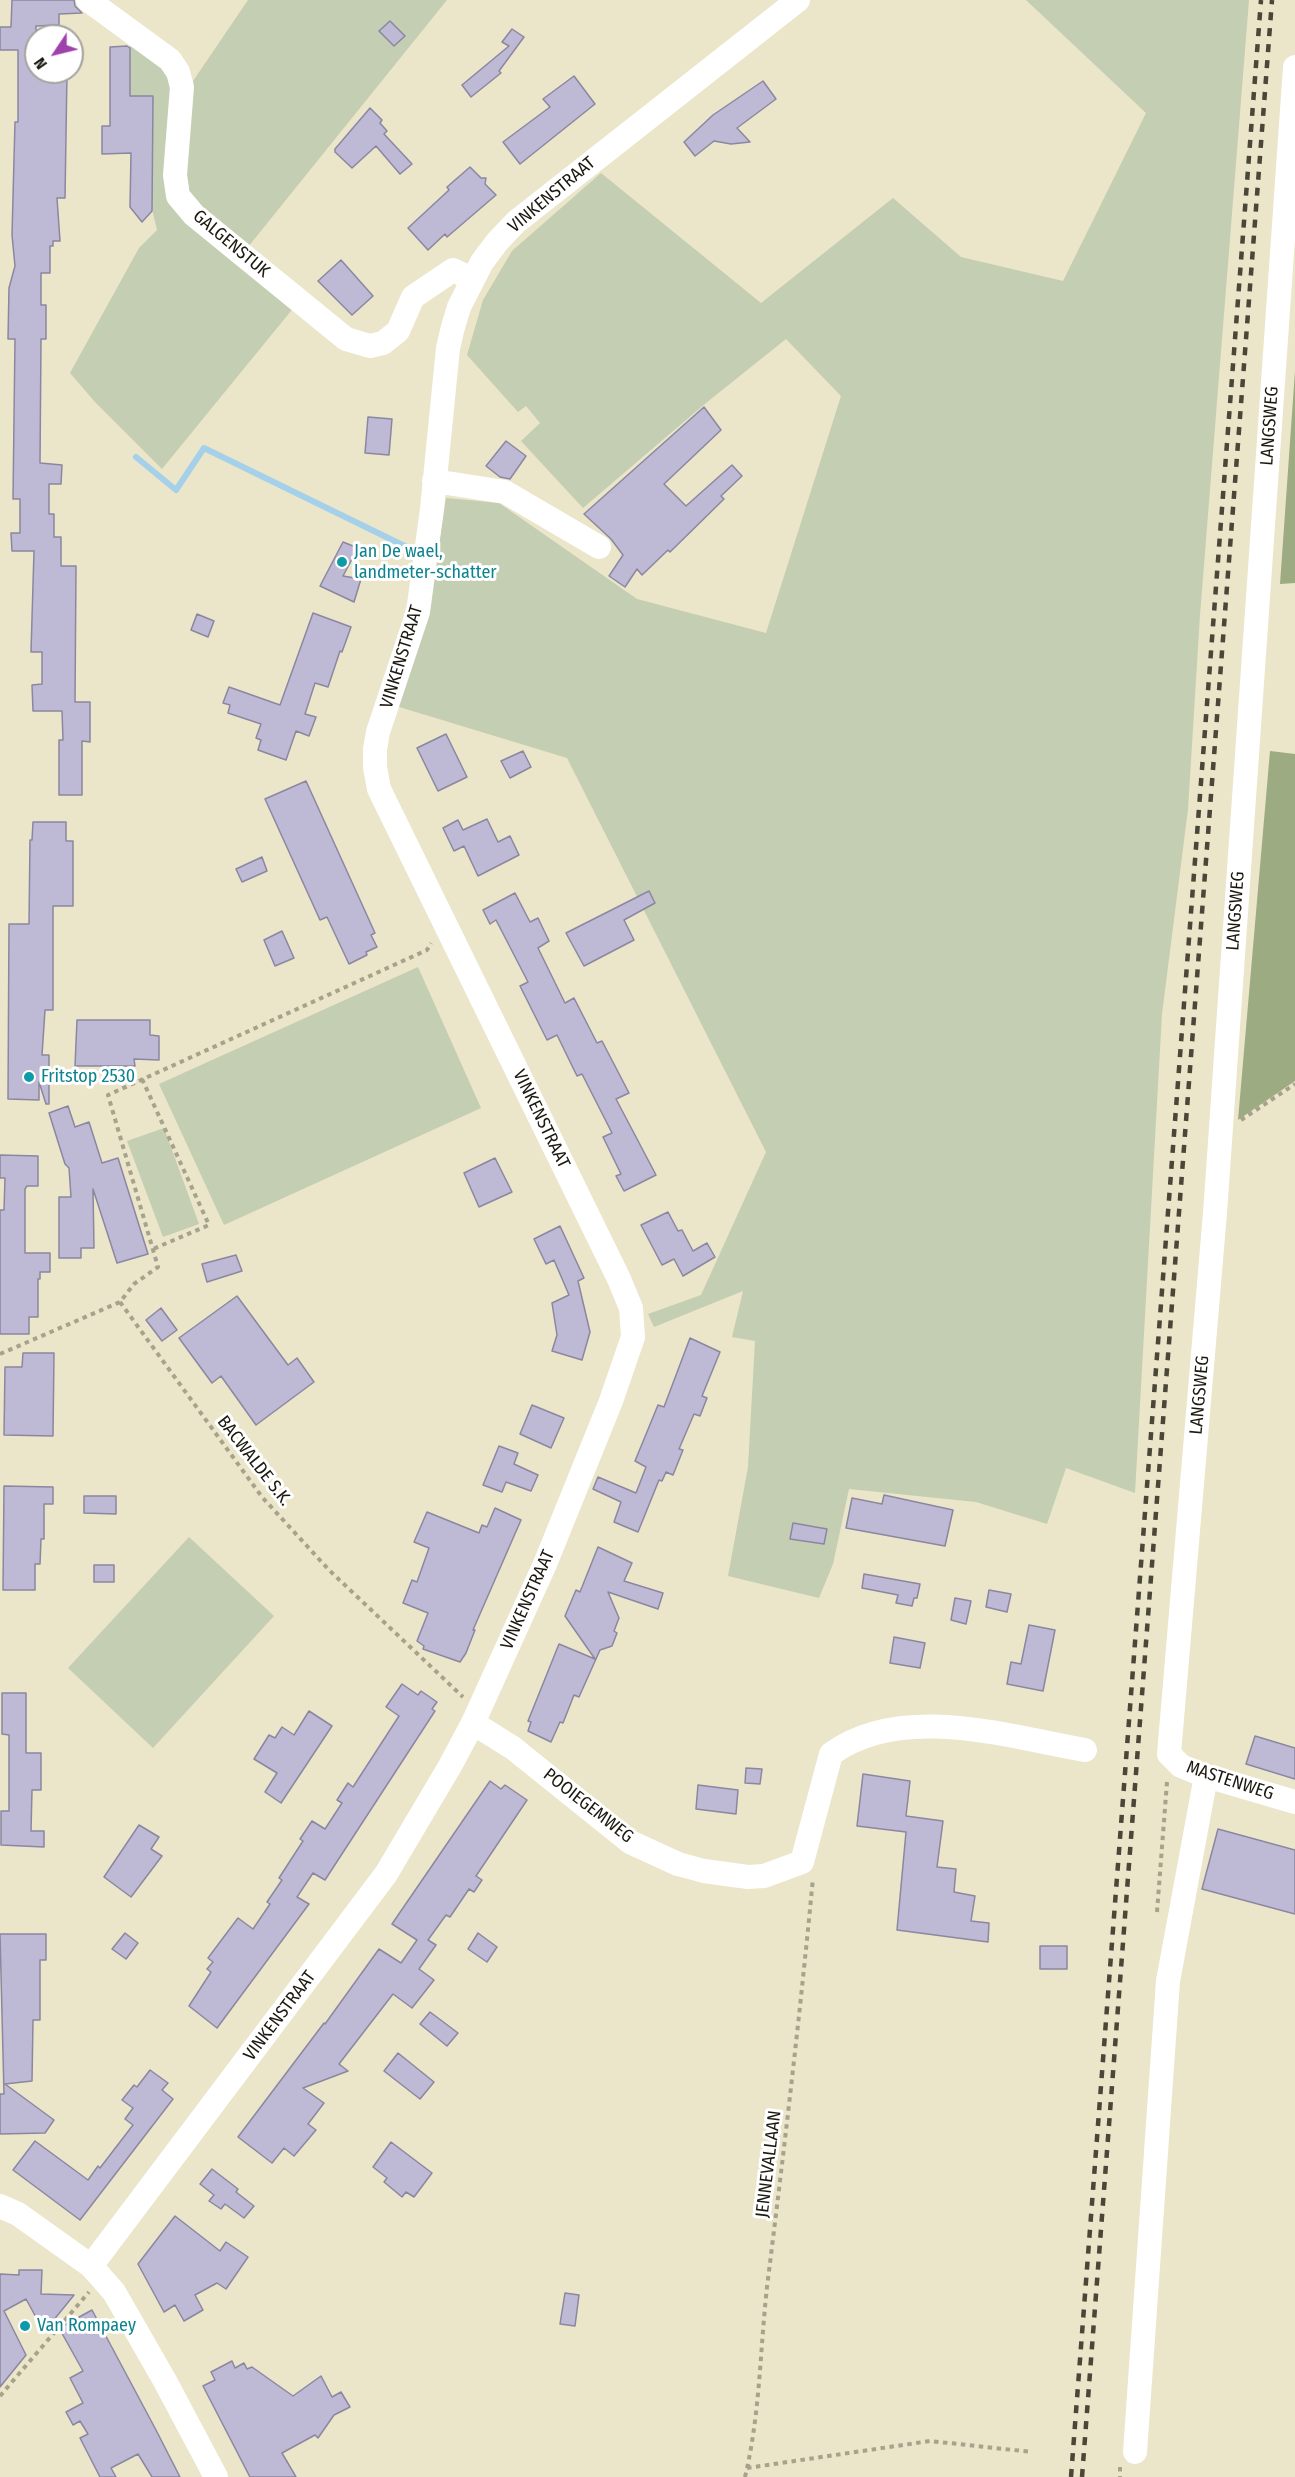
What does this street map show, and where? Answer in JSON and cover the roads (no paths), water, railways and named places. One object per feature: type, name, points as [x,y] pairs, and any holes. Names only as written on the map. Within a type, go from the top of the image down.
[{"type":"street","name":"GALGENSTUK","points":[[88,0],[170,60],[178,72],[182,87],[175,175],[178,196],[194,215],[346,339],[370,346],[383,343],[398,331],[413,297],[453,270],[472,279]]},
{"type":"street","name":"VINKENSTRAAT","points":[[96,2272],[386,1874],[476,1717],[545,1564],[611,1401],[633,1336],[631,1308],[619,1279],[379,789],[375,749],[378,732],[418,612],[448,348],[459,307],[472,279],[497,242],[516,222],[798,0]]},
{"type":"street","name":"LANGSWEG","points":[[1169,1754],[1221,1134],[1295,67]]},
{"type":"street","points":[[434,481],[505,492],[599,547]]},
{"type":"street","name":"POOIEGEMWEG","points":[[476,1717],[630,1842],[678,1864],[704,1871],[748,1877],[773,1874],[802,1862],[831,1754],[850,1742],[892,1729],[939,1726],[1085,1750]]},
{"type":"street","name":"MASTENWEG","points":[[1169,1754],[1181,1766],[1206,1776],[1295,1802]]},
{"type":"street","points":[[1135,2452],[1168,1981],[1206,1776]]},
{"type":"street","points":[[0,2206],[18,2214],[96,2272],[114,2292],[216,2477]]},
{"type":"waterway","points":[[136,457],[176,490],[204,448],[421,554]]},
{"type":"railway","points":[[1071,2477],[1261,0]]},
{"type":"railway","points":[[1082,2477],[1272,0]]},
{"type":"place","name":"Jan De wael, landmeter-schatter","points":[[342,562]]},
{"type":"place","name":"Fritstop 2530","points":[[29,1077]]},
{"type":"place","name":"Van Rompaey","points":[[25,2326]]}]
